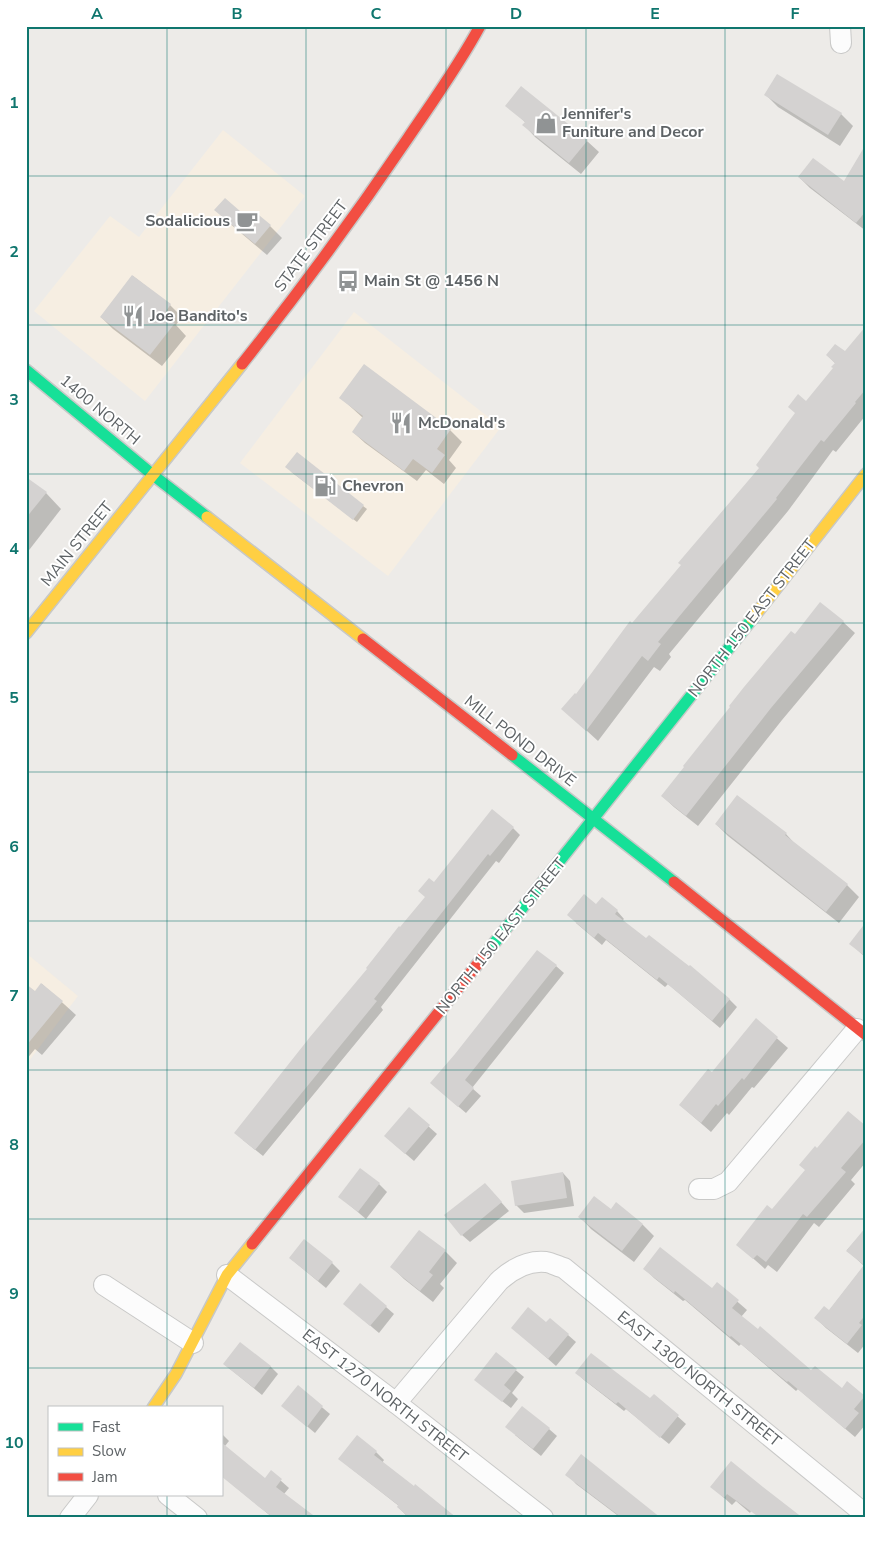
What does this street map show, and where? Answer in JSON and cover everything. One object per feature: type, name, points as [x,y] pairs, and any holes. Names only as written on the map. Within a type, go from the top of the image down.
[{"type":"main road","name":"STATE STREET","points":[[152,475],[270,329],[377,184],[464,54],[480,26]]},
{"type":"main road","name":"1400 NORTH","points":[[26,370],[152,475]]},
{"type":"main road","name":"NORTH 150 EAST STREET","points":[[154,1406],[176,1374],[227,1275],[594,820],[866,474]]},
{"type":"main road","name":"MAIN STREET","points":[[26,633],[152,475]]},
{"type":"main road","name":"MILL POND DRIVE","points":[[152,475],[594,820],[861,1032]]},
{"type":"street","points":[[699,1189],[714,1189],[728,1182],[861,1032]]},
{"type":"street","name":"EAST 1300 NORTH STREET","points":[[396,1403],[512,1269],[525,1264],[546,1262],[564,1268],[866,1515]]},
{"type":"street","name":"EAST 1270 NORTH STREET","points":[[227,1275],[396,1403],[543,1518]]},
{"type":"street","points":[[104,1285],[193,1343]]},
{"type":"street","points":[[70,1518],[87,1496]]},
{"type":"street","points":[[169,1496],[196,1518]]},
{"type":"shaded area","points":[[223,130],[305,196],[145,401],[34,311],[110,216],[139,237]]},
{"type":"shaded area","points":[[354,312],[501,427],[388,576],[240,463]]},
{"type":"shaded area","points":[[26,953],[78,996],[29,1061],[26,1059]]},
{"type":"building","points":[[777,74],[842,113],[828,135],[764,95]]},
{"type":"building","name":"Jennifer's Funiture and Decor","points":[[521,86],[588,140],[569,163],[522,125],[525,122],[505,106]]},
{"type":"building","points":[[866,144],[866,211],[856,223],[798,177],[813,158],[844,181]]},
{"type":"building","name":"Sodalicious","points":[[225,198],[248,218],[254,211],[271,225],[255,244],[214,210]]},
{"type":"building","name":"Joe Bandito's","points":[[132,275],[171,304],[164,314],[175,323],[150,355],[100,317]]},
{"type":"building","points":[[866,326],[866,389],[824,442],[821,440],[777,499],[658,642],[661,644],[648,661],[642,656],[586,731],[561,709],[576,694],[630,621],[632,623],[681,565],[678,563],[759,468],[756,465],[795,413],[788,407],[798,394],[806,401],[833,368],[831,367],[835,363],[826,355],[835,344],[845,351]]},
{"type":"building","name":"McDonald's","points":[[364,364],[451,429],[437,449],[445,455],[432,473],[413,459],[404,471],[352,432],[363,416],[339,398]]},
{"type":"building","name":"Chevron","points":[[297,452],[364,505],[353,520],[285,467]]},
{"type":"building","points":[[26,477],[47,492],[26,518]]},
{"type":"building","points":[[820,602],[844,621],[771,708],[686,816],[661,796],[744,687],[791,631],[795,634]]},
{"type":"building","points":[[737,795],[787,833],[785,835],[848,884],[826,912],[715,824]]},
{"type":"building","points":[[492,809],[514,827],[490,856],[488,854],[374,999],[377,1001],[255,1150],[234,1133],[367,969],[399,926],[425,897],[418,891],[429,878],[434,882]]},
{"type":"building","points":[[584,894],[596,904],[602,897],[618,910],[615,914],[646,938],[649,935],[690,965],[730,999],[712,1021],[659,977],[657,980],[598,933],[594,938],[567,915]]},
{"type":"building","points":[[866,922],[866,957],[849,944]]},
{"type":"building","points":[[537,950],[557,965],[465,1080],[474,1088],[458,1107],[430,1083]]},
{"type":"building","points":[[41,983],[63,1001],[26,1046],[26,984],[35,991]]},
{"type":"building","points":[[756,1018],[778,1037],[744,1080],[742,1078],[718,1106],[716,1104],[701,1123],[679,1105],[708,1069],[712,1072]]},
{"type":"building","points":[[409,1107],[430,1125],[405,1154],[384,1136]]},
{"type":"building","points":[[848,1111],[866,1126],[866,1139],[841,1168],[846,1172],[807,1217],[803,1214],[766,1262],[757,1255],[753,1259],[736,1245],[767,1205],[772,1209],[805,1170],[799,1165],[815,1146],[817,1148]]},
{"type":"building","points":[[360,1168],[380,1183],[358,1212],[338,1197]]},
{"type":"building","points":[[563,1172],[567,1198],[515,1206],[511,1181]]},
{"type":"building","points":[[485,1183],[502,1202],[461,1236],[444,1215]]},
{"type":"building","points":[[594,1196],[611,1209],[616,1202],[643,1224],[622,1251],[578,1217]]},
{"type":"building","points":[[866,1227],[866,1314],[859,1323],[862,1325],[847,1344],[814,1318],[824,1306],[829,1310],[864,1265],[846,1251]]},
{"type":"building","points":[[419,1230],[446,1250],[429,1272],[433,1275],[420,1291],[390,1267]]},
{"type":"building","points":[[304,1239],[333,1262],[318,1281],[289,1258]]},
{"type":"building","points":[[660,1247],[712,1288],[717,1282],[739,1300],[732,1308],[758,1329],[760,1326],[811,1370],[815,1366],[842,1388],[847,1381],[865,1396],[854,1409],[859,1413],[845,1429],[675,1291],[674,1293],[643,1269]]},
{"type":"building","points":[[360,1283],[387,1306],[370,1326],[343,1304]]},
{"type":"building","points":[[528,1307],[546,1322],[550,1318],[569,1334],[548,1359],[511,1328]]},
{"type":"building","points":[[240,1342],[271,1366],[254,1388],[223,1364]]},
{"type":"building","points":[[496,1352],[517,1369],[504,1385],[511,1391],[502,1402],[474,1380]]},
{"type":"building","points":[[591,1353],[650,1398],[654,1394],[679,1415],[660,1438],[618,1402],[616,1404],[575,1373]]},
{"type":"building","points":[[298,1385],[323,1406],[307,1427],[281,1406]]},
{"type":"building","points":[[522,1406],[550,1428],[533,1449],[505,1427]]},
{"type":"building","points":[[357,1435],[377,1451],[374,1455],[414,1486],[415,1484],[457,1518],[410,1518],[397,1507],[398,1505],[338,1459]]},
{"type":"building","points":[[222,1443],[265,1478],[271,1470],[282,1479],[276,1487],[317,1518],[274,1518],[222,1477]]},
{"type":"building","points":[[581,1454],[661,1518],[622,1518],[565,1475]]},
{"type":"building","points":[[731,1461],[803,1518],[760,1518],[727,1494],[724,1498],[710,1487]]},
{"type":"traffic: fast","points":[[26,370],[207,517]]},
{"type":"traffic: fast","points":[[484,956],[752,619]]},
{"type":"traffic: fast","points":[[512,755],[674,882]]},
{"type":"traffic: slow","points":[[26,633],[242,364]]},
{"type":"traffic: slow","points":[[752,619],[866,474]]},
{"type":"traffic: slow","points":[[207,517],[363,639]]},
{"type":"traffic: slow","points":[[154,1406],[176,1374],[227,1275],[252,1244]]},
{"type":"traffic: jam","points":[[242,364],[368,196],[446,83],[480,26]]},
{"type":"traffic: jam","points":[[363,639],[512,755]]},
{"type":"traffic: jam","points":[[674,882],[866,1035]]},
{"type":"traffic: jam","points":[[252,1244],[484,956]]},
{"type":"place","name":"Jennifer's Funiture and Decor","points":[[546,123]]},
{"type":"place","name":"Sodalicious","points":[[247,221]]},
{"type":"place","name":"Main St @ 1456 N","points":[[348,281]]},
{"type":"place","name":"Joe Bandito's","points":[[133,316]]},
{"type":"place","name":"McDonald's","points":[[401,423]]},
{"type":"place","name":"Chevron","points":[[325,486]]}]
